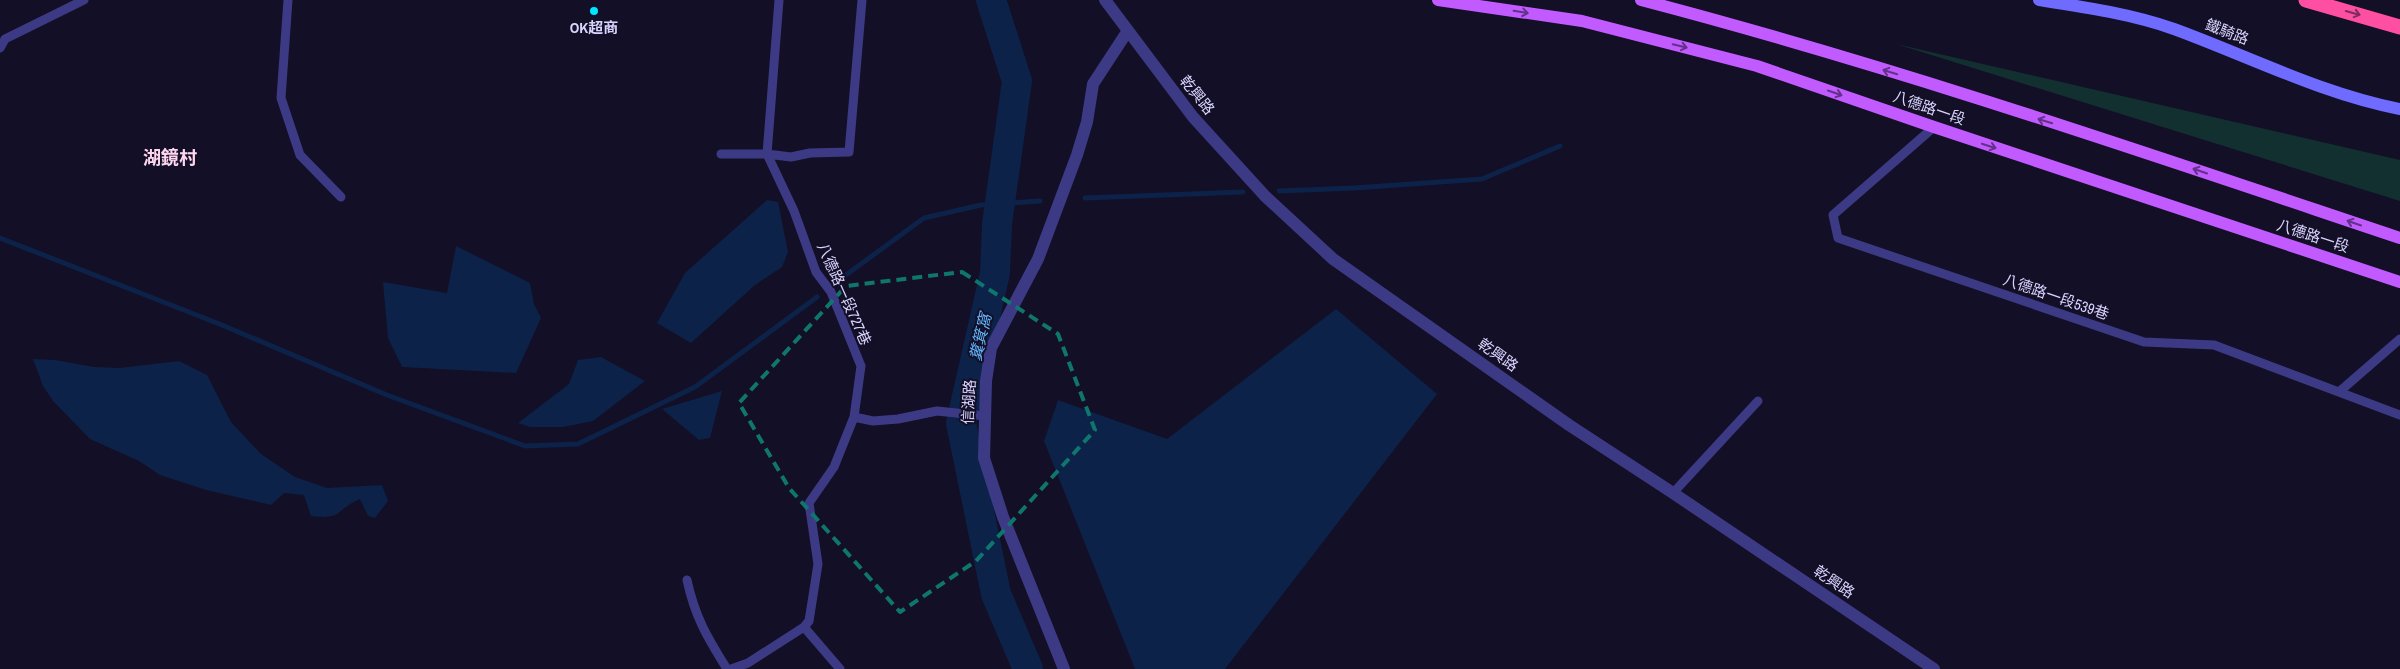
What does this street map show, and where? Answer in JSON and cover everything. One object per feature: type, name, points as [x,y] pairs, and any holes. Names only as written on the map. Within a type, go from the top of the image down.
[{"type":"highway","points":[[2306,0],[2400,26]]},
{"type":"main road","name":"八德路一段","points":[[1438,0],[1582,22],[1739,61],[2400,282]]},
{"type":"main road","name":"八德路一段","points":[[1641,0],[1761,32],[2102,139],[2400,238]]},
{"type":"main road","name":"鐵騎路","points":[[2039,0],[2093,8],[2171,28],[2364,102],[2400,109]]},
{"type":"street","name":"乾興路","points":[[1104,0],[1193,117],[1265,196],[1333,259],[1569,425],[1934,669]]},
{"type":"street","name":"信湖路","points":[[1064,669],[1003,517],[984,458],[986,381],[991,348],[1038,258],[1079,147],[1087,122],[1093,84],[1127,32]]},
{"type":"lane","points":[[0,48],[5,39],[84,0]]},
{"type":"lane","points":[[288,0],[281,98],[300,155],[341,197]]},
{"type":"lane","name":"八德路一段727巷","points":[[779,0],[767,154],[794,211],[816,272],[831,292],[861,366],[854,417],[834,467],[809,504],[818,564],[809,621],[804,627]]},
{"type":"lane","points":[[721,154],[767,154],[791,157],[810,153],[849,152],[862,0]]},
{"type":"lane","name":"八德路一段539巷","points":[[1934,127],[1833,215],[1838,238],[2144,342],[2214,345],[2340,392]]},
{"type":"lane","points":[[2400,340],[2340,392],[2400,415]]},
{"type":"lane","points":[[1673,493],[1758,401]]},
{"type":"lane","points":[[854,417],[873,421],[937,411],[985,416]]},
{"type":"lane","points":[[688,580],[692,602],[701,626],[727,669]]},
{"type":"lane","points":[[731,669],[748,664],[804,627],[840,669]]},
{"type":"highlighted area","points":[[962,272],[1058,334],[1095,430],[976,561],[900,612],[789,488],[739,403],[846,286]]},
{"type":"green space","points":[[1896,44],[2400,160],[2400,201]]},
{"type":"water","points":[[767,200],[778,202],[788,252],[782,267],[755,285],[691,343],[657,323],[685,273]]},
{"type":"water","points":[[456,246],[530,283],[534,304],[541,318],[516,373],[402,367],[388,338],[383,282],[447,293]]},
{"type":"water","points":[[1336,309],[1437,394],[1225,669],[1135,669],[1044,441],[1058,400],[1167,439]]},
{"type":"water","points":[[601,357],[645,381],[593,421],[563,427],[530,427],[518,423],[569,384],[578,360]]},
{"type":"water","points":[[33,359],[55,360],[94,367],[119,368],[179,361],[207,375],[231,422],[261,454],[295,477],[327,488],[382,485],[388,501],[375,518],[368,516],[360,499],[329,517],[311,516],[304,495],[284,493],[271,505],[206,490],[160,475],[139,461],[90,439],[53,401],[43,386]]},
{"type":"water","points":[[722,391],[710,438],[699,440],[662,409]]},
{"type":"waterway","name":"糞箕窩","points":[[991,0],[1017,81],[997,224],[995,273],[961,423],[996,594],[1028,669]]},
{"type":"waterway","points":[[1279,191],[1482,179],[1560,146]]},
{"type":"waterway","points":[[1085,198],[1243,192]]},
{"type":"waterway","points":[[839,280],[924,218],[981,205],[1040,201]]},
{"type":"waterway","points":[[0,238],[222,325],[387,395],[525,446],[578,444],[695,387],[817,297]]},
{"type":"place","name":"OK超商","points":[[594,11]]},
{"type":"district","name":"湖鏡村","points":[[170,158]]}]
